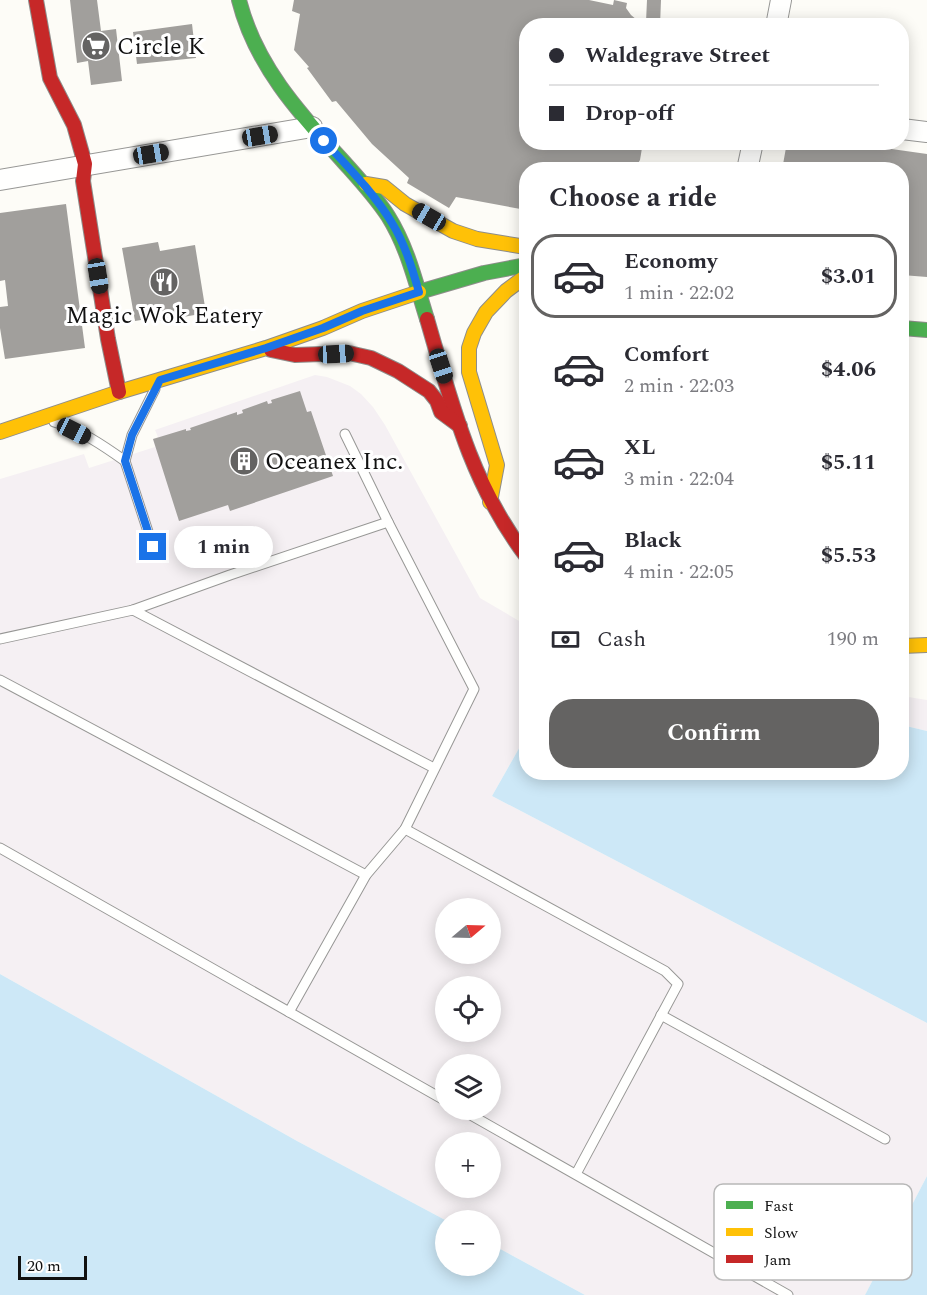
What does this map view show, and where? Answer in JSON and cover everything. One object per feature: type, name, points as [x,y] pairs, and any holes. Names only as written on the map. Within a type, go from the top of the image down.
[{"type":"main road","points":[[36,0],[50,78],[74,125],[85,164],[83,182],[119,393]]},
{"type":"main road","points":[[241,3],[254,44],[278,83],[312,127],[363,184],[393,224],[406,251],[460,426],[490,502],[519,546]]},
{"type":"main road","points":[[363,184],[384,187],[405,204],[453,231],[477,239],[519,246]]},
{"type":"main road","points":[[0,432],[266,348],[419,292],[484,273],[519,266]]},
{"type":"main road","points":[[490,502],[497,465],[469,372],[469,348],[474,333],[486,312],[519,281]]},
{"type":"main road","points":[[909,329],[927,330]]},
{"type":"main road","points":[[266,348],[295,355],[349,353],[386,364],[429,391],[441,412],[460,426]]},
{"type":"main road","points":[[909,646],[927,645]]},
{"type":"street","points":[[778,18],[781,0]]},
{"type":"street","points":[[0,180],[312,127]]},
{"type":"street","points":[[909,130],[927,132]]},
{"type":"lane","points":[[153,547],[125,461],[132,435],[160,380]]},
{"type":"lane","points":[[39,419],[62,425],[87,437],[125,461]]},
{"type":"lane","points":[[289,1012],[366,875],[405,829],[474,689],[345,434]]},
{"type":"lane","points":[[0,639],[133,610],[388,522]]},
{"type":"lane","points":[[133,610],[434,768]]},
{"type":"lane","points":[[0,680],[366,875]]},
{"type":"lane","points":[[405,829],[665,971],[678,984],[576,1174]]},
{"type":"lane","points":[[0,848],[435,1095]]},
{"type":"lane","points":[[661,1016],[885,1139]]},
{"type":"lane","points":[[480,1120],[714,1253]]},
{"type":"lane","points":[[762,1280],[788,1295]]},
{"type":"shaded area","points":[[315,375],[350,386],[361,394],[385,425],[480,598],[519,621],[519,748],[492,796],[927,1023],[927,1176],[912,1205],[912,1184],[714,1184],[714,1280],[873,1280],[865,1295],[585,1295],[501,1249],[501,1210],[435,1210],[435,1215],[297,1141],[0,974],[0,479],[84,454],[89,468],[155,447],[153,439],[158,437],[155,430]]},
{"type":"shaded area","points":[[909,697],[927,700],[927,731],[909,727]]},
{"type":"water","points":[[909,727],[927,731],[927,1023],[492,796],[519,748],[519,780],[909,780]]},
{"type":"water","points":[[0,974],[297,1141],[435,1215],[435,1276],[501,1276],[501,1249],[585,1295],[0,1295]]},
{"type":"water","points":[[927,1176],[927,1295],[865,1295],[873,1280],[912,1280],[912,1205]]},
{"type":"building","name":"Circle K","points":[[70,0],[97,0],[101,31],[116,29],[122,81],[91,85],[88,61],[77,63]]},
{"type":"building","points":[[294,0],[589,0],[613,5],[614,0],[627,3],[626,8],[635,18],[519,18],[519,150],[642,150],[640,160],[639,162],[519,162],[519,209],[456,197],[449,208],[407,183],[409,178],[372,144],[336,101],[332,102],[307,68],[309,67],[294,50],[300,14],[292,11]]},
{"type":"building","points":[[647,0],[661,0],[660,18],[646,18]]},
{"type":"building","points":[[192,24],[196,58],[137,64],[133,32]]},
{"type":"building","points":[[786,150],[899,150],[927,154],[927,277],[909,276],[909,162],[783,162]]},
{"type":"building","points":[[66,204],[85,348],[5,359],[0,328],[0,307],[8,306],[5,280],[0,281],[0,213]]},
{"type":"building","name":"Magic Wok Eatery","points":[[158,242],[160,251],[195,245],[206,313],[160,321],[159,317],[135,321],[122,248]]},
{"type":"building","name":"Oceanex Inc.","points":[[300,391],[307,412],[311,411],[333,476],[230,511],[228,505],[179,521],[153,439],[186,429],[186,431],[191,430],[190,428],[237,412],[237,415],[243,413],[242,410],[267,401],[268,404],[272,403],[271,400]]},
{"type":"traffic: fast","points":[[239,0],[256,45],[280,86],[388,216],[406,253],[427,319]]},
{"type":"traffic: fast","points":[[419,292],[484,273],[519,266]]},
{"type":"traffic: fast","points":[[909,329],[927,330]]},
{"type":"traffic: slow","points":[[366,184],[384,187],[405,204],[453,231],[477,239],[519,246]]},
{"type":"traffic: slow","points":[[490,502],[497,465],[469,372],[469,348],[474,333],[486,312],[519,281]]},
{"type":"traffic: slow","points":[[0,432],[119,392],[266,348],[419,292]]},
{"type":"traffic: slow","points":[[909,646],[927,645]]},
{"type":"traffic: jam","points":[[36,0],[50,78],[74,125],[85,164],[83,181],[108,339],[119,392]]},
{"type":"traffic: jam","points":[[427,319],[455,413],[477,472],[519,546]]},
{"type":"traffic: jam","points":[[271,350],[295,355],[349,353],[371,358],[398,371],[429,391],[437,401],[441,412],[460,426]]},
{"type":"place","name":"Circle K","points":[[96,46]]},
{"type":"place","name":"Magic Wok Eatery","points":[[164,282]]},
{"type":"place","name":"Oceanex Inc.","points":[[244,461]]},
{"type":"route","points":[[153,547],[125,461],[132,435],[160,380],[266,348],[419,292],[406,251],[393,224],[374,197],[324,141]]}]
